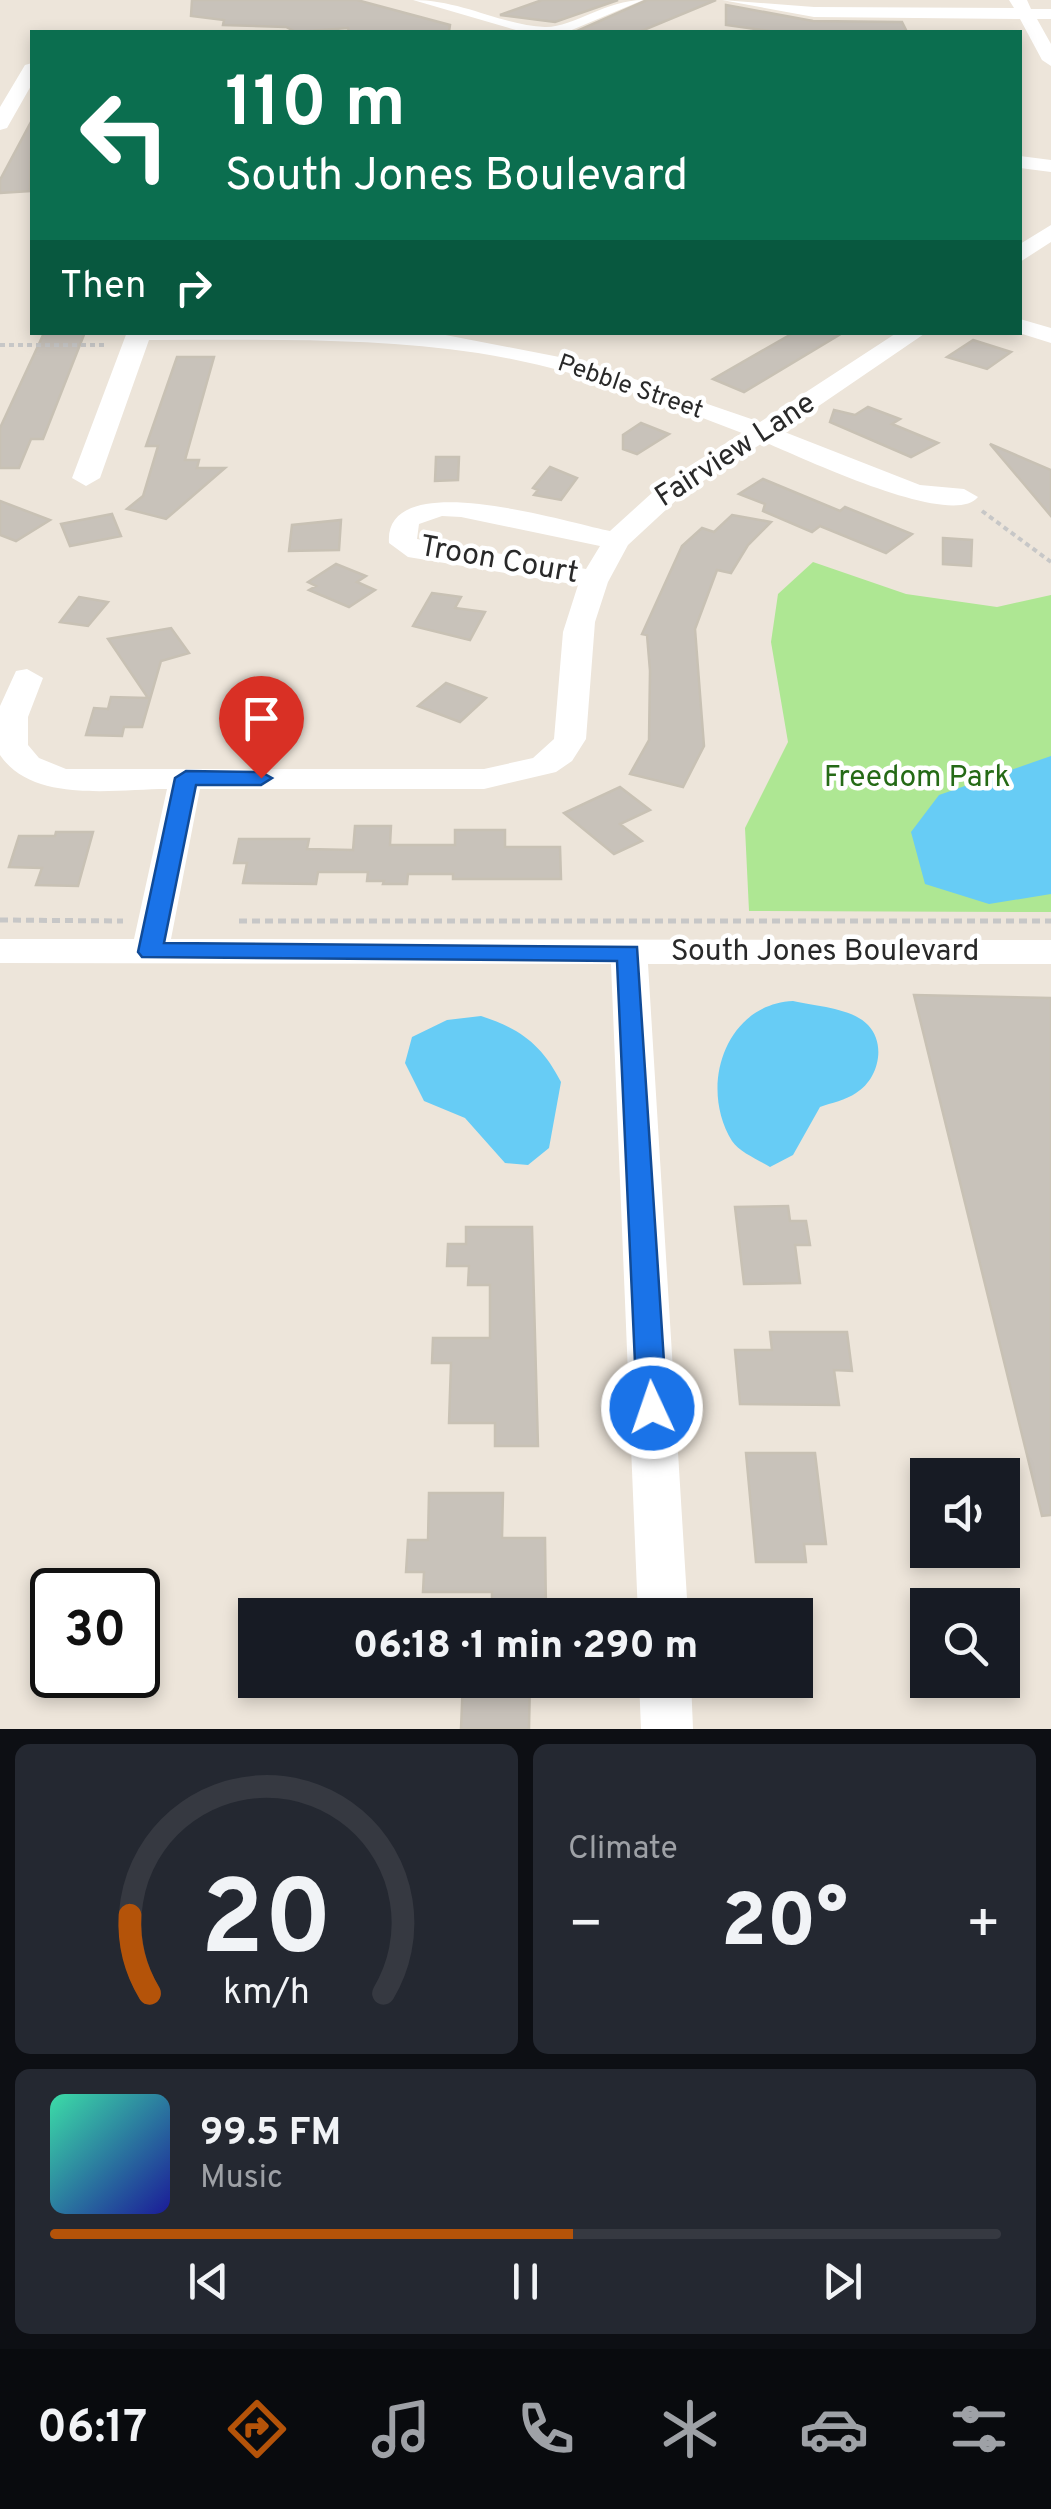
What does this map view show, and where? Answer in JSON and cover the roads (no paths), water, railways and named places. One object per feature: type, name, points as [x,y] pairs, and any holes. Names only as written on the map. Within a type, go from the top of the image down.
[{"type":"street","points":[[422,0],[534,30]]},
{"type":"street","points":[[557,30],[634,0]]},
{"type":"street","points":[[732,0],[843,13],[1022,7],[1051,14]]},
{"type":"street","points":[[1022,7],[1051,60]]},
{"type":"street","points":[[0,124],[10,91],[30,70]]},
{"type":"street","points":[[1022,162],[1051,166]]},
{"type":"street","points":[[1022,253],[1051,232]]},
{"type":"street","points":[[1022,327],[1051,336]]},
{"type":"street","name":"Pebble Street","points":[[138,337],[283,335]]},
{"type":"street","name":"Pebble Street","points":[[367,335],[439,341],[526,355],[610,378],[916,493],[964,497]]},
{"type":"street","points":[[526,355],[548,335]]},
{"type":"street","name":"Fairview Lane","points":[[27,678],[4,727],[2,742],[7,754],[20,765],[64,778],[484,779],[509,776],[554,760],[577,732],[578,639],[595,579],[617,541],[671,489],[910,335]]},
{"type":"street","points":[[86,478],[138,337]]},
{"type":"street","name":"Troon Court","points":[[595,579],[418,552],[403,543],[402,531],[408,519],[422,512],[461,509],[617,541]]},
{"type":"street","points":[[152,936],[186,778]]},
{"type":"street","name":"South Jones Boulevard","points":[[0,952],[152,936],[629,953],[1051,952]]},
{"type":"street","points":[[629,953],[662,1598]]},
{"type":"street","points":[[666,1698],[667,1729]]},
{"type":"water","points":[[1051,756],[1051,894],[989,904],[925,884],[911,832],[939,795]]},
{"type":"water","points":[[793,1001],[843,1011],[861,1019],[874,1033],[877,1062],[864,1087],[848,1098],[820,1107],[793,1155],[770,1167],[732,1141],[722,1119],[719,1073],[735,1032],[750,1016]]},
{"type":"water","points":[[481,1016],[529,1040],[561,1082],[549,1148],[528,1165],[505,1163],[465,1118],[424,1101],[405,1063],[412,1037],[447,1020]]},
{"type":"park label","name":"Freedom Park","points":[[917,778]]}]
